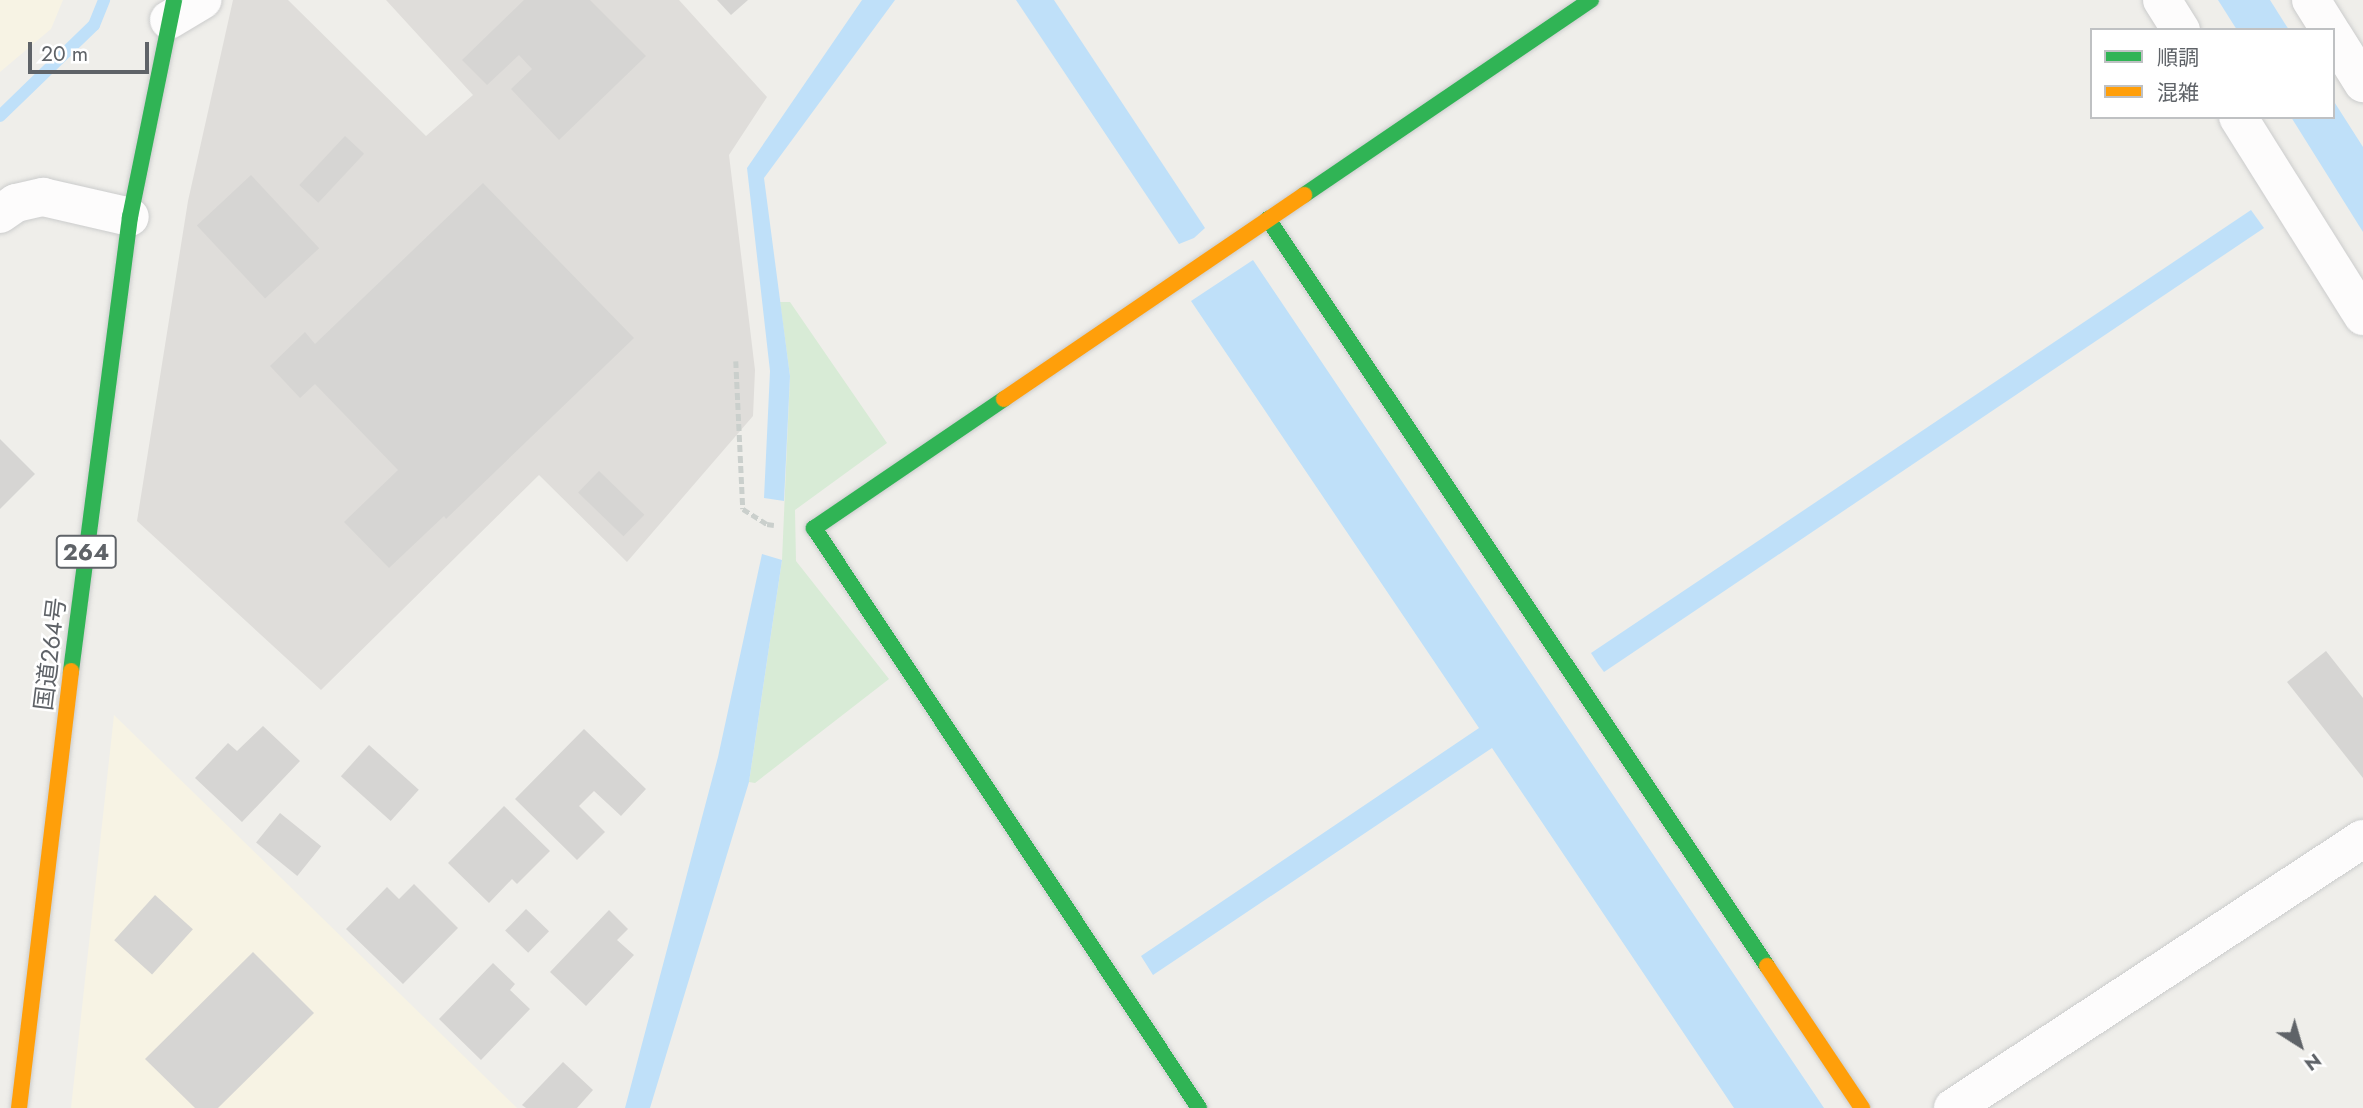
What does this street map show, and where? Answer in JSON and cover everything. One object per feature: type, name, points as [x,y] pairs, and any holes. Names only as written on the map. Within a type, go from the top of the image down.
[{"type":"main road","points":[[1199,1108],[814,528],[1591,0]]},
{"type":"main road","name":"国道264号","points":[[19,1108],[91,503],[130,217],[172,10]]},
{"type":"main road","points":[[1268,219],[1862,1108]]},
{"type":"street","points":[[172,10],[202,0]]},
{"type":"street","points":[[2162,0],[2180,28]]},
{"type":"street","points":[[2311,0],[2329,28]]},
{"type":"street","points":[[2335,38],[2363,83]]},
{"type":"street","points":[[2239,119],[2363,316]]},
{"type":"street","points":[[0,214],[16,203],[43,197],[130,217]]},
{"type":"street","points":[[1953,1108],[2363,839]]},
{"type":"path","points":[[736,360],[743,509],[767,524],[814,528]]},
{"type":"shaded area","points":[[0,0],[63,0],[51,29],[0,72]]},
{"type":"shaded area","points":[[233,0],[288,0],[426,136],[473,95],[386,0],[679,0],[767,97],[729,155],[755,370],[753,416],[627,562],[539,475],[321,690],[137,521],[188,201]]},
{"type":"shaded area","points":[[114,715],[517,1108],[71,1108]]},
{"type":"green space","points":[[780,302],[790,302],[887,443],[795,510],[796,561],[889,679],[755,783],[749,782],[782,560],[790,376]]},
{"type":"water","points":[[862,0],[895,0],[764,178],[790,376],[784,501],[764,498],[770,371],[747,168]]},
{"type":"water","points":[[1016,0],[1054,0],[1205,228],[1194,238],[1179,244]]},
{"type":"water","points":[[2218,0],[2270,0],[2288,28],[2236,28]]},
{"type":"water","points":[[2335,103],[2363,147],[2363,232],[2292,119],[2335,119]]},
{"type":"water","points":[[2251,210],[2264,228],[1604,672],[1598,664],[1591,653]]},
{"type":"water","points":[[1253,260],[1824,1108],[1734,1108],[1492,748],[1153,975],[1141,956],[1479,728],[1191,301]]},
{"type":"water","points":[[762,554],[782,560],[749,782],[650,1108],[625,1108],[718,757]]},
{"type":"building","points":[[524,0],[590,0],[646,56],[559,140],[511,89],[532,69],[519,55],[487,85],[462,60]]},
{"type":"building","points":[[717,0],[748,0],[731,15]]},
{"type":"building","points":[[345,136],[364,154],[318,203],[299,185]]},
{"type":"building","points":[[251,175],[319,248],[265,299],[197,225]]},
{"type":"building","points":[[483,183],[634,338],[446,519],[444,516],[389,568],[344,522],[398,470],[315,384],[300,398],[270,366],[305,332],[315,344]]},
{"type":"building","points":[[0,439],[35,474],[0,509]]},
{"type":"building","points":[[599,471],[644,515],[623,536],[578,493]]},
{"type":"building","points":[[2326,651],[2363,698],[2363,778],[2287,682]]},
{"type":"building","points":[[263,726],[300,761],[242,822],[195,778],[228,743],[237,751]]},
{"type":"building","points":[[584,729],[646,789],[621,816],[594,791],[579,806],[605,832],[577,860],[515,799]]},
{"type":"building","points":[[369,745],[419,790],[391,821],[341,776]]},
{"type":"building","points":[[504,806],[550,851],[517,884],[512,879],[489,903],[448,863]]},
{"type":"building","points":[[280,813],[321,846],[297,876],[256,843]]},
{"type":"building","points":[[414,884],[458,928],[403,984],[346,929],[387,887],[399,899]]},
{"type":"building","points":[[155,895],[193,929],[152,974],[114,940]]},
{"type":"building","points":[[526,909],[549,931],[528,953],[505,931]]},
{"type":"building","points":[[609,910],[628,929],[617,940],[634,955],[586,1006],[550,972]]},
{"type":"building","points":[[253,952],[314,1013],[218,1108],[195,1108],[145,1059]]},
{"type":"building","points":[[493,963],[515,984],[510,990],[530,1009],[481,1060],[439,1019]]},
{"type":"building","points":[[563,1062],[593,1090],[577,1108],[526,1108],[522,1105]]},
{"type":"waterway","points":[[0,116],[94,25],[104,0]]},
{"type":"traffic: fast","points":[[71,671],[130,217],[174,0]]},
{"type":"traffic: fast","points":[[1304,195],[1591,0]]},
{"type":"traffic: fast","points":[[1268,219],[1767,966]]},
{"type":"traffic: fast","points":[[1004,399],[814,528],[1199,1108]]},
{"type":"traffic: slow","points":[[1004,399],[1304,195]]},
{"type":"traffic: slow","points":[[19,1108],[71,671]]},
{"type":"traffic: slow","points":[[1767,966],[1862,1108]]}]
